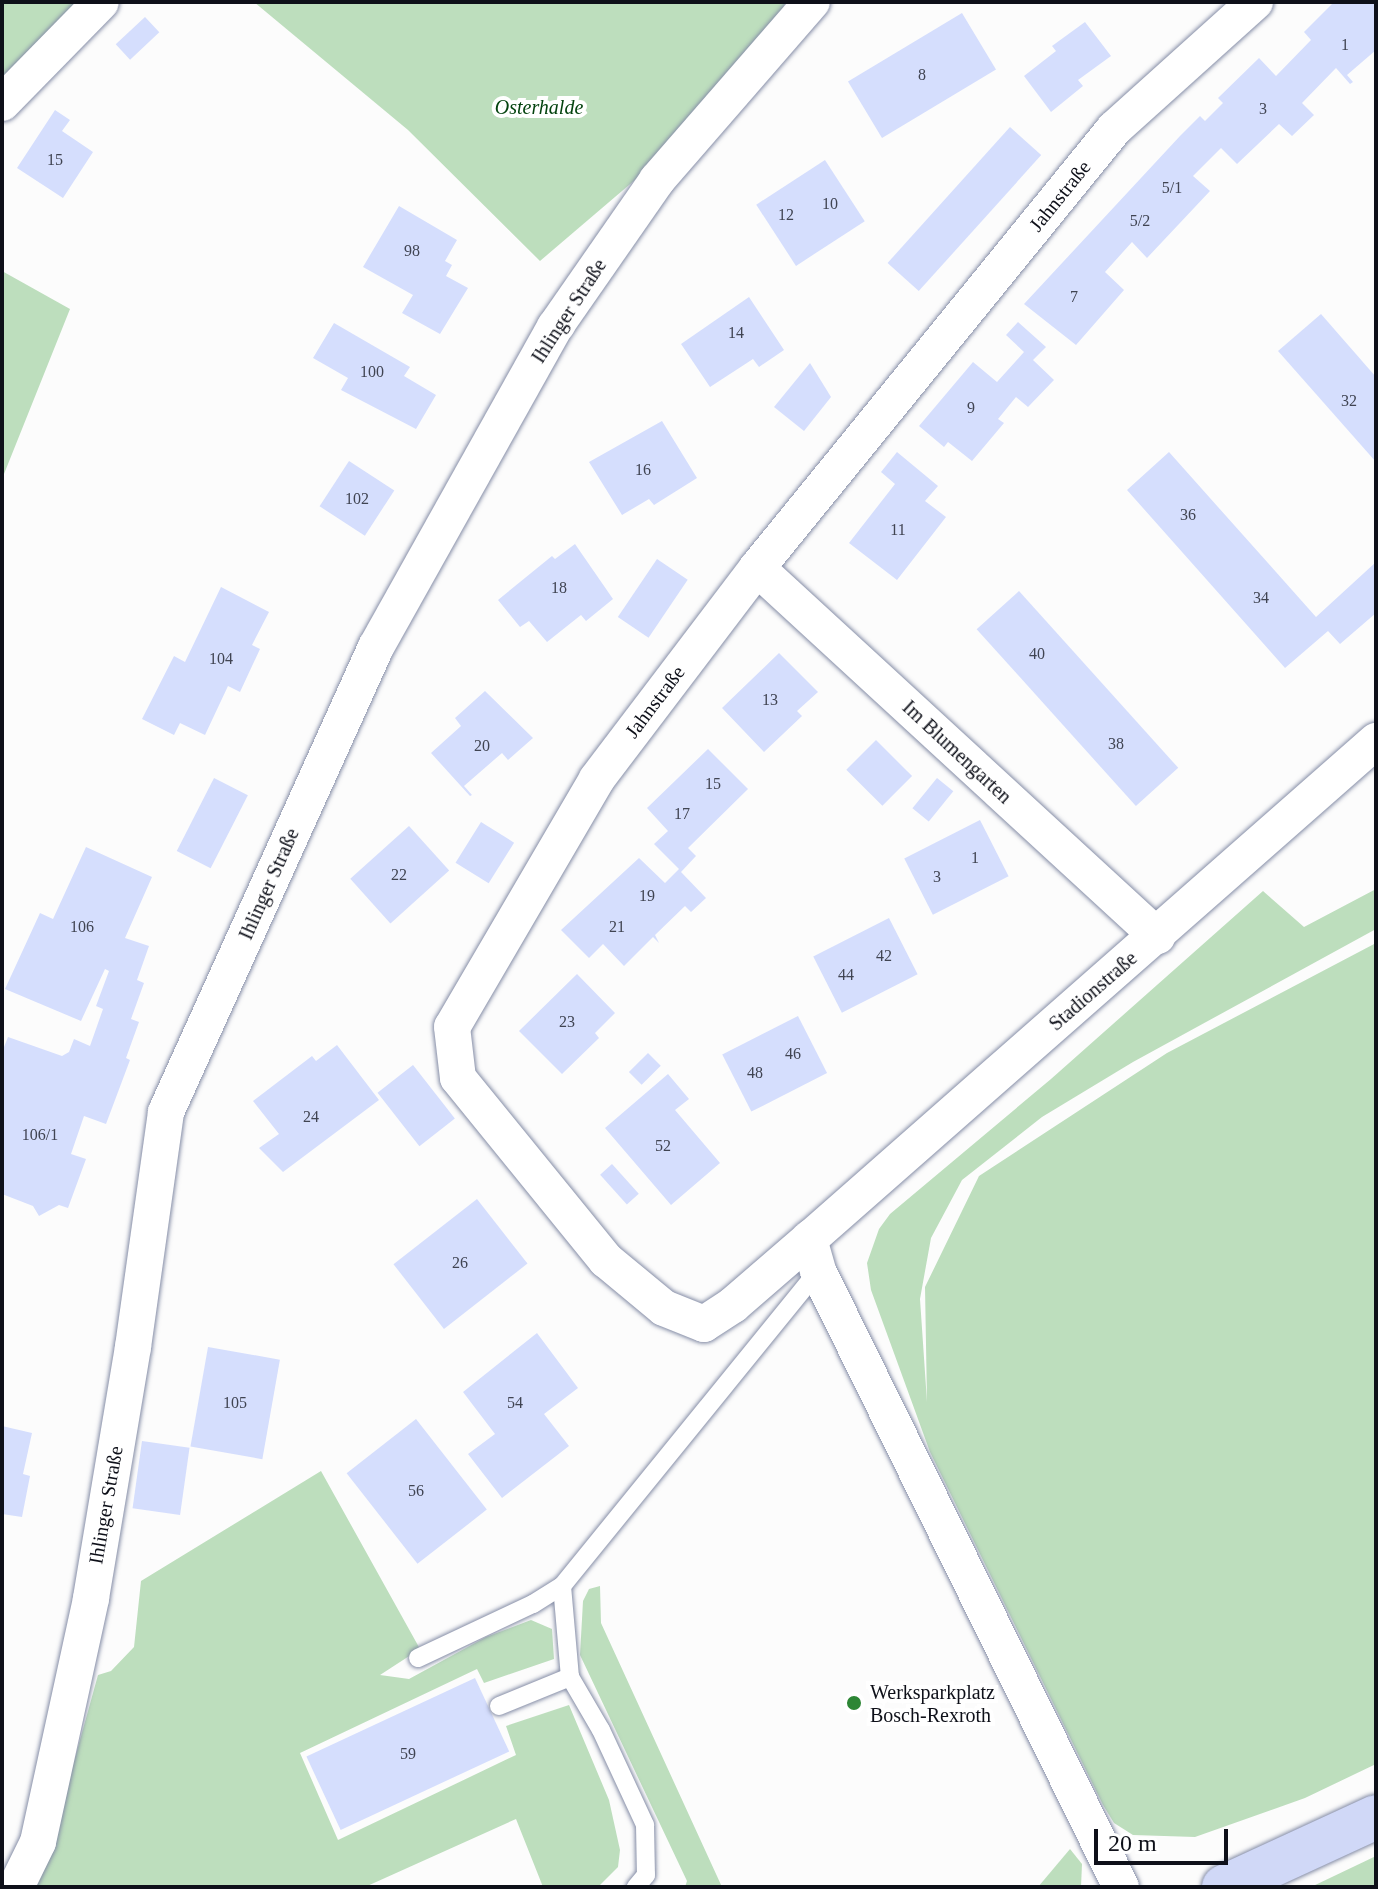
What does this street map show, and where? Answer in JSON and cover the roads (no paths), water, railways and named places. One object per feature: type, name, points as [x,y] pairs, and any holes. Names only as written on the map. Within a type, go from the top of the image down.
[{"type":"main road","points":[[1224,1887],[1376,1817]]},
{"type":"street","points":[[2,103],[101,2]]},
{"type":"street","name":"Ihlinger Straße","points":[[16,1887],[38,1842],[91,1598],[133,1347],[166,1112],[376,647],[555,327],[657,180],[812,2]]},
{"type":"street","name":"Jahnstraße","points":[[813,1255],[704,1324],[664,1308],[606,1260],[458,1078],[452,1027],[591,787],[757,568],[1114,129],[1255,2]]},
{"type":"street","name":"Im Blumengarten","points":[[757,568],[1157,936]]},
{"type":"street","name":"Stadionstraße","points":[[813,1255],[1157,936],[1376,741]]},
{"type":"street","points":[[813,1255],[1121,1887]]},
{"type":"lane","points":[[418,1658],[533,1604],[562,1586],[813,1255]]},
{"type":"lane","points":[[562,1586],[570,1677],[601,1730],[645,1825],[646,1875],[636,1887]]},
{"type":"lane","points":[[499,1706],[570,1677]]},
{"type":"place","name":"Werksparkplatz Bosch-Rexroth","points":[[854,1703]]},
{"type":"park label","name":"Osterhalde","points":[[539,107]]}]
